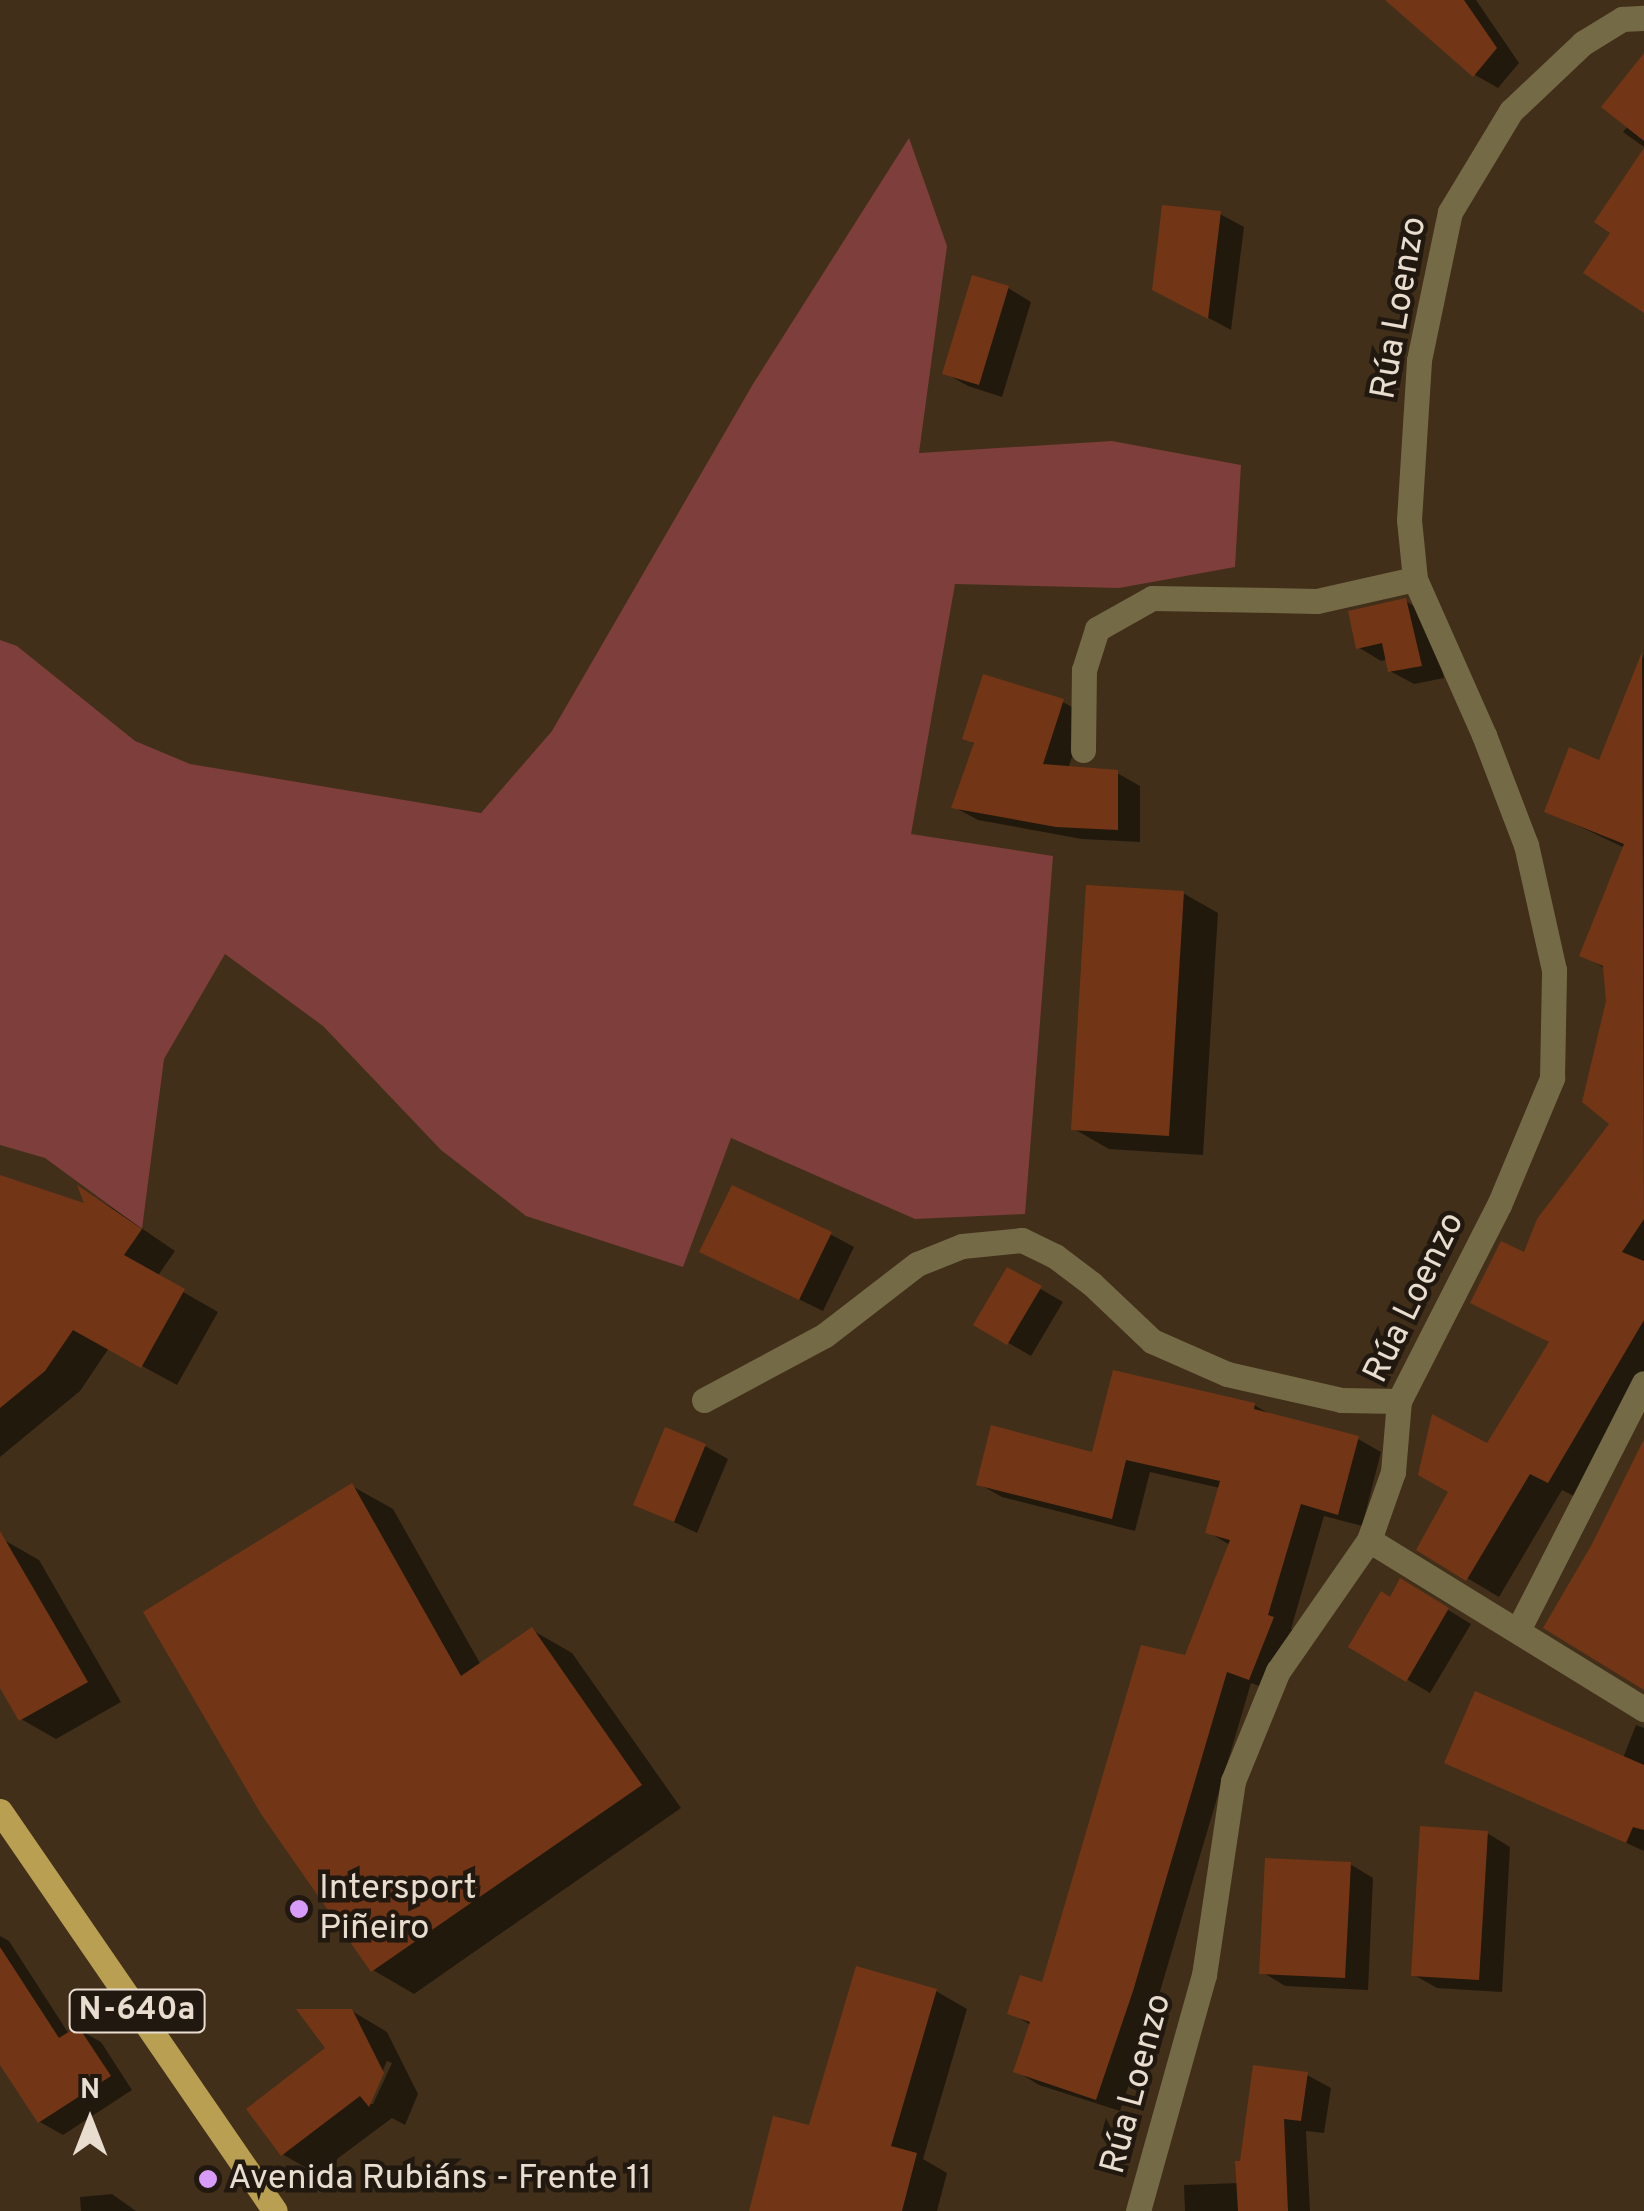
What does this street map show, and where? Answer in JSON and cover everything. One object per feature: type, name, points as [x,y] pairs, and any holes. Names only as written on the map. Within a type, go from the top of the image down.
[{"type":"main road","name":"N-640a","points":[[0,1811],[275,2211]]},
{"type":"street","name":"Rúa Loenzo","points":[[1138,2211],[1204,1975],[1233,1781],[1278,1671],[1369,1540],[1394,1472],[1400,1401],[1499,1205],[1552,1078],[1554,970],[1526,844],[1484,735],[1415,580],[1409,520],[1419,360],[1450,212],[1511,111],[1584,43],[1622,19],[1644,18]]},
{"type":"street","points":[[1083,750],[1084,670],[1097,629],[1152,598],[1317,601],[1415,580]]},
{"type":"street","points":[[704,1400],[825,1335],[918,1264],[962,1246],[1022,1240],[1054,1256],[1092,1284],[1152,1340],[1227,1374],[1340,1400],[1400,1401]]},
{"type":"street","points":[[1518,1630],[1644,1383]]},
{"type":"street","points":[[1369,1540],[1644,1709]]},
{"type":"shaded area","points":[[909,138],[947,246],[919,453],[1112,441],[1241,465],[1235,567],[1119,588],[955,584],[911,834],[1053,856],[1025,1214],[915,1219],[731,1138],[683,1267],[526,1216],[441,1150],[323,1026],[225,954],[164,1059],[142,1229],[45,1158],[0,1145],[0,640],[17,646],[135,741],[190,764],[481,813],[552,731],[753,384]]},
{"type":"building","points":[[1385,0],[1464,0],[1497,48],[1473,77]]},
{"type":"building","points":[[1644,53],[1644,141],[1601,107]]},
{"type":"building","points":[[1644,148],[1644,313],[1583,273],[1610,233],[1594,222]]},
{"type":"building","points":[[1162,205],[1221,211],[1208,319],[1152,290]]},
{"type":"building","points":[[972,275],[1009,286],[979,385],[942,374]]},
{"type":"building","points":[[1406,598],[1422,666],[1388,672],[1382,643],[1356,649],[1348,611]]},
{"type":"building","points":[[1642,652],[1644,1219],[1622,1252],[1644,1261],[1644,1320],[1548,1483],[1530,1474],[1466,1581],[1416,1550],[1448,1492],[1418,1475],[1432,1414],[1487,1443],[1549,1342],[1470,1303],[1501,1241],[1524,1252],[1537,1219],[1609,1124],[1582,1102],[1606,1001],[1603,966],[1579,956],[1624,844],[1544,812],[1569,747],[1599,760]]},
{"type":"building","points":[[983,674],[1064,699],[1043,764],[1118,770],[1118,830],[1056,827],[951,808],[974,743],[962,739]]},
{"type":"building","points":[[1086,885],[1184,891],[1169,1136],[1071,1130]]},
{"type":"building","points":[[0,1175],[84,1203],[77,1185],[142,1229],[124,1255],[185,1289],[141,1368],[73,1330],[45,1371],[0,1408]]},
{"type":"building","points":[[732,1185],[832,1232],[799,1300],[699,1252]]},
{"type":"building","points":[[1007,1267],[1042,1286],[1007,1345],[973,1325]]},
{"type":"building","points":[[1113,1370],[1255,1403],[1254,1409],[1359,1436],[1338,1515],[1301,1504],[1268,1615],[1274,1617],[1249,1680],[1227,1672],[1133,1991],[1096,2100],[1013,2072],[1030,2022],[1007,2014],[1020,1975],[1042,1982],[1141,1645],[1185,1655],[1230,1540],[1205,1533],[1220,1481],[1126,1460],[1112,1519],[976,1485],[991,1425],[1092,1452]]},
{"type":"building","points":[[665,1427],[706,1444],[674,1522],[633,1505]]},
{"type":"building","points":[[1644,1439],[1644,1690],[1543,1628],[1592,1544]]},
{"type":"building","points":[[352,1483],[461,1676],[532,1627],[642,1785],[371,1972],[261,1814],[143,1612]]},
{"type":"building","points":[[0,1531],[88,1682],[19,1721],[0,1688]]},
{"type":"building","points":[[1400,1578],[1449,1608],[1406,1682],[1348,1647],[1381,1591],[1390,1597]]},
{"type":"building","points":[[1475,1691],[1644,1765],[1644,1830],[1633,1827],[1626,1843],[1444,1763]]},
{"type":"building","points":[[1420,1826],[1488,1831],[1479,1980],[1411,1976]]},
{"type":"building","points":[[1265,1858],[1351,1862],[1345,1978],[1259,1974]]},
{"type":"building","points":[[0,1947],[59,2038],[78,2026],[111,2076],[38,2123],[0,2065]]},
{"type":"building","points":[[856,1966],[937,1989],[891,2146],[917,2153],[902,2211],[749,2211],[773,2116],[809,2125]]},
{"type":"building","points":[[296,2009],[352,2009],[384,2073],[369,2107],[360,2096],[281,2156],[246,2109],[325,2048]]},
{"type":"building","points":[[1253,2065],[1308,2072],[1301,2121],[1284,2119],[1288,2211],[1238,2211],[1235,2161],[1240,2161]]},
{"type":"place","name":"Intersport Piñeiro","points":[[299,1909]]},
{"type":"place","name":"Avenida Rubiáns - Frente 11","points":[[208,2179]]}]
